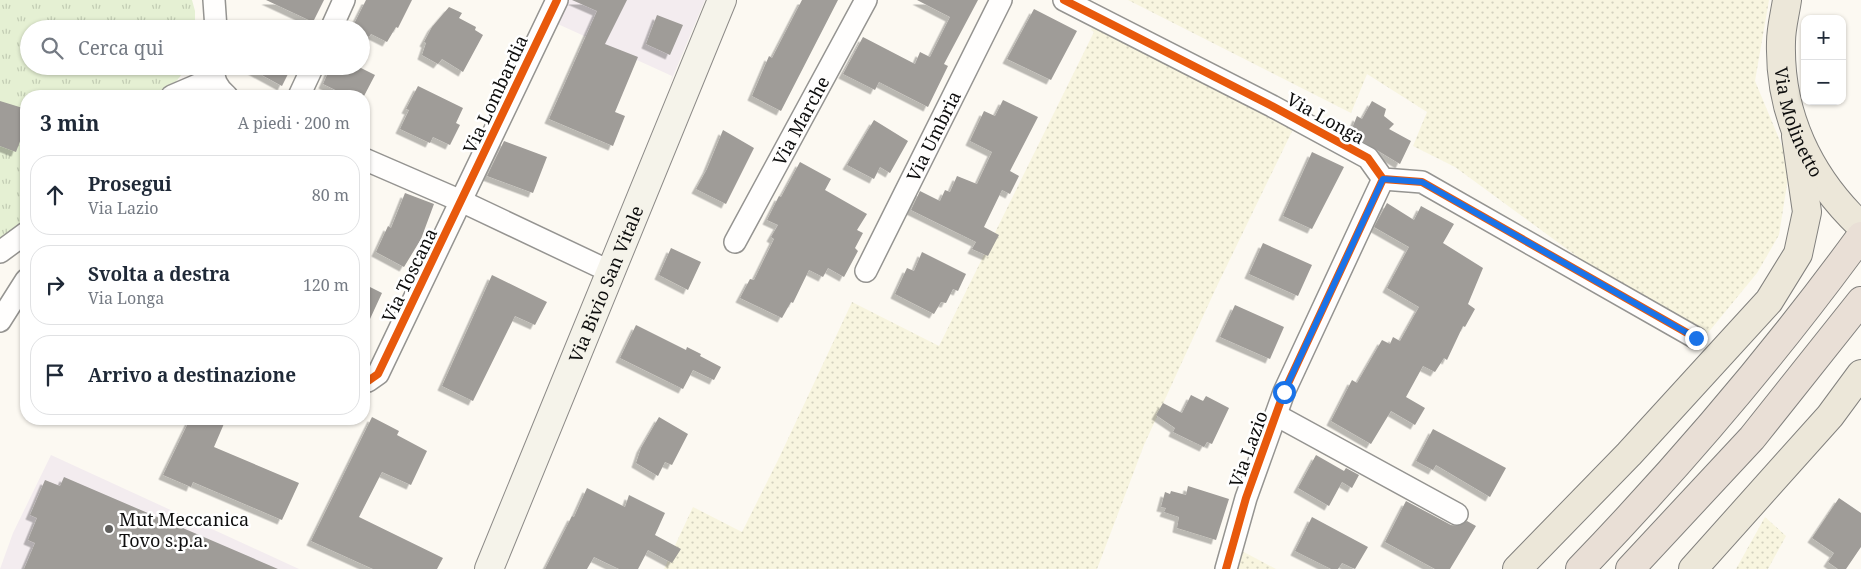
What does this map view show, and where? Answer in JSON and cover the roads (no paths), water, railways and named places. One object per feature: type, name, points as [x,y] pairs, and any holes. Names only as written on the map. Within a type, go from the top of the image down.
[{"type":"highway","points":[[1580,569],[1716,420],[1784,339],[1861,236]]},
{"type":"highway","points":[[1630,569],[1752,438],[1861,301]]},
{"type":"main road","name":"Via Bivio San Vitale","points":[[489,569],[722,0]]},
{"type":"main road","name":"Via Molinetto","points":[[1787,0],[1780,41],[1783,89],[1796,136],[1814,172],[1839,205],[1861,226]]},
{"type":"main road","points":[[1517,569],[1629,454],[1769,301],[1798,254],[1807,212],[1796,136]]},
{"type":"main road","points":[[1693,569],[1830,416],[1861,374]]},
{"type":"street","points":[[214,0],[215,20]]},
{"type":"street","points":[[335,20],[344,0]]},
{"type":"street","name":"Via Lombardia","points":[[461,201],[557,0]]},
{"type":"street","name":"Via Marche","points":[[735,242],[866,0]]},
{"type":"street","name":"Via Umbria","points":[[866,271],[1001,0]]},
{"type":"street","name":"Via Longa","points":[[1064,0],[1272,106],[1368,158],[1383,179]]},
{"type":"street","points":[[182,90],[209,75]]},
{"type":"street","points":[[215,75],[220,90]]},
{"type":"street","points":[[303,90],[309,75]]},
{"type":"street","points":[[370,162],[461,201],[611,272]]},
{"type":"street","points":[[1383,179],[1422,182],[1696,338]]},
{"type":"street","name":"Via Lazio","points":[[1226,569],[1246,498],[1284,392],[1383,179]]},
{"type":"street","name":"Via Toscana","points":[[370,380],[378,374],[461,201]]},
{"type":"street","points":[[0,252],[20,237]]},
{"type":"street","points":[[0,321],[20,289]]},
{"type":"street","points":[[1276,415],[1457,514]]},
{"type":"place","name":"Mut Meccanica Tovo s.p.a.","points":[[109,529]]}]
